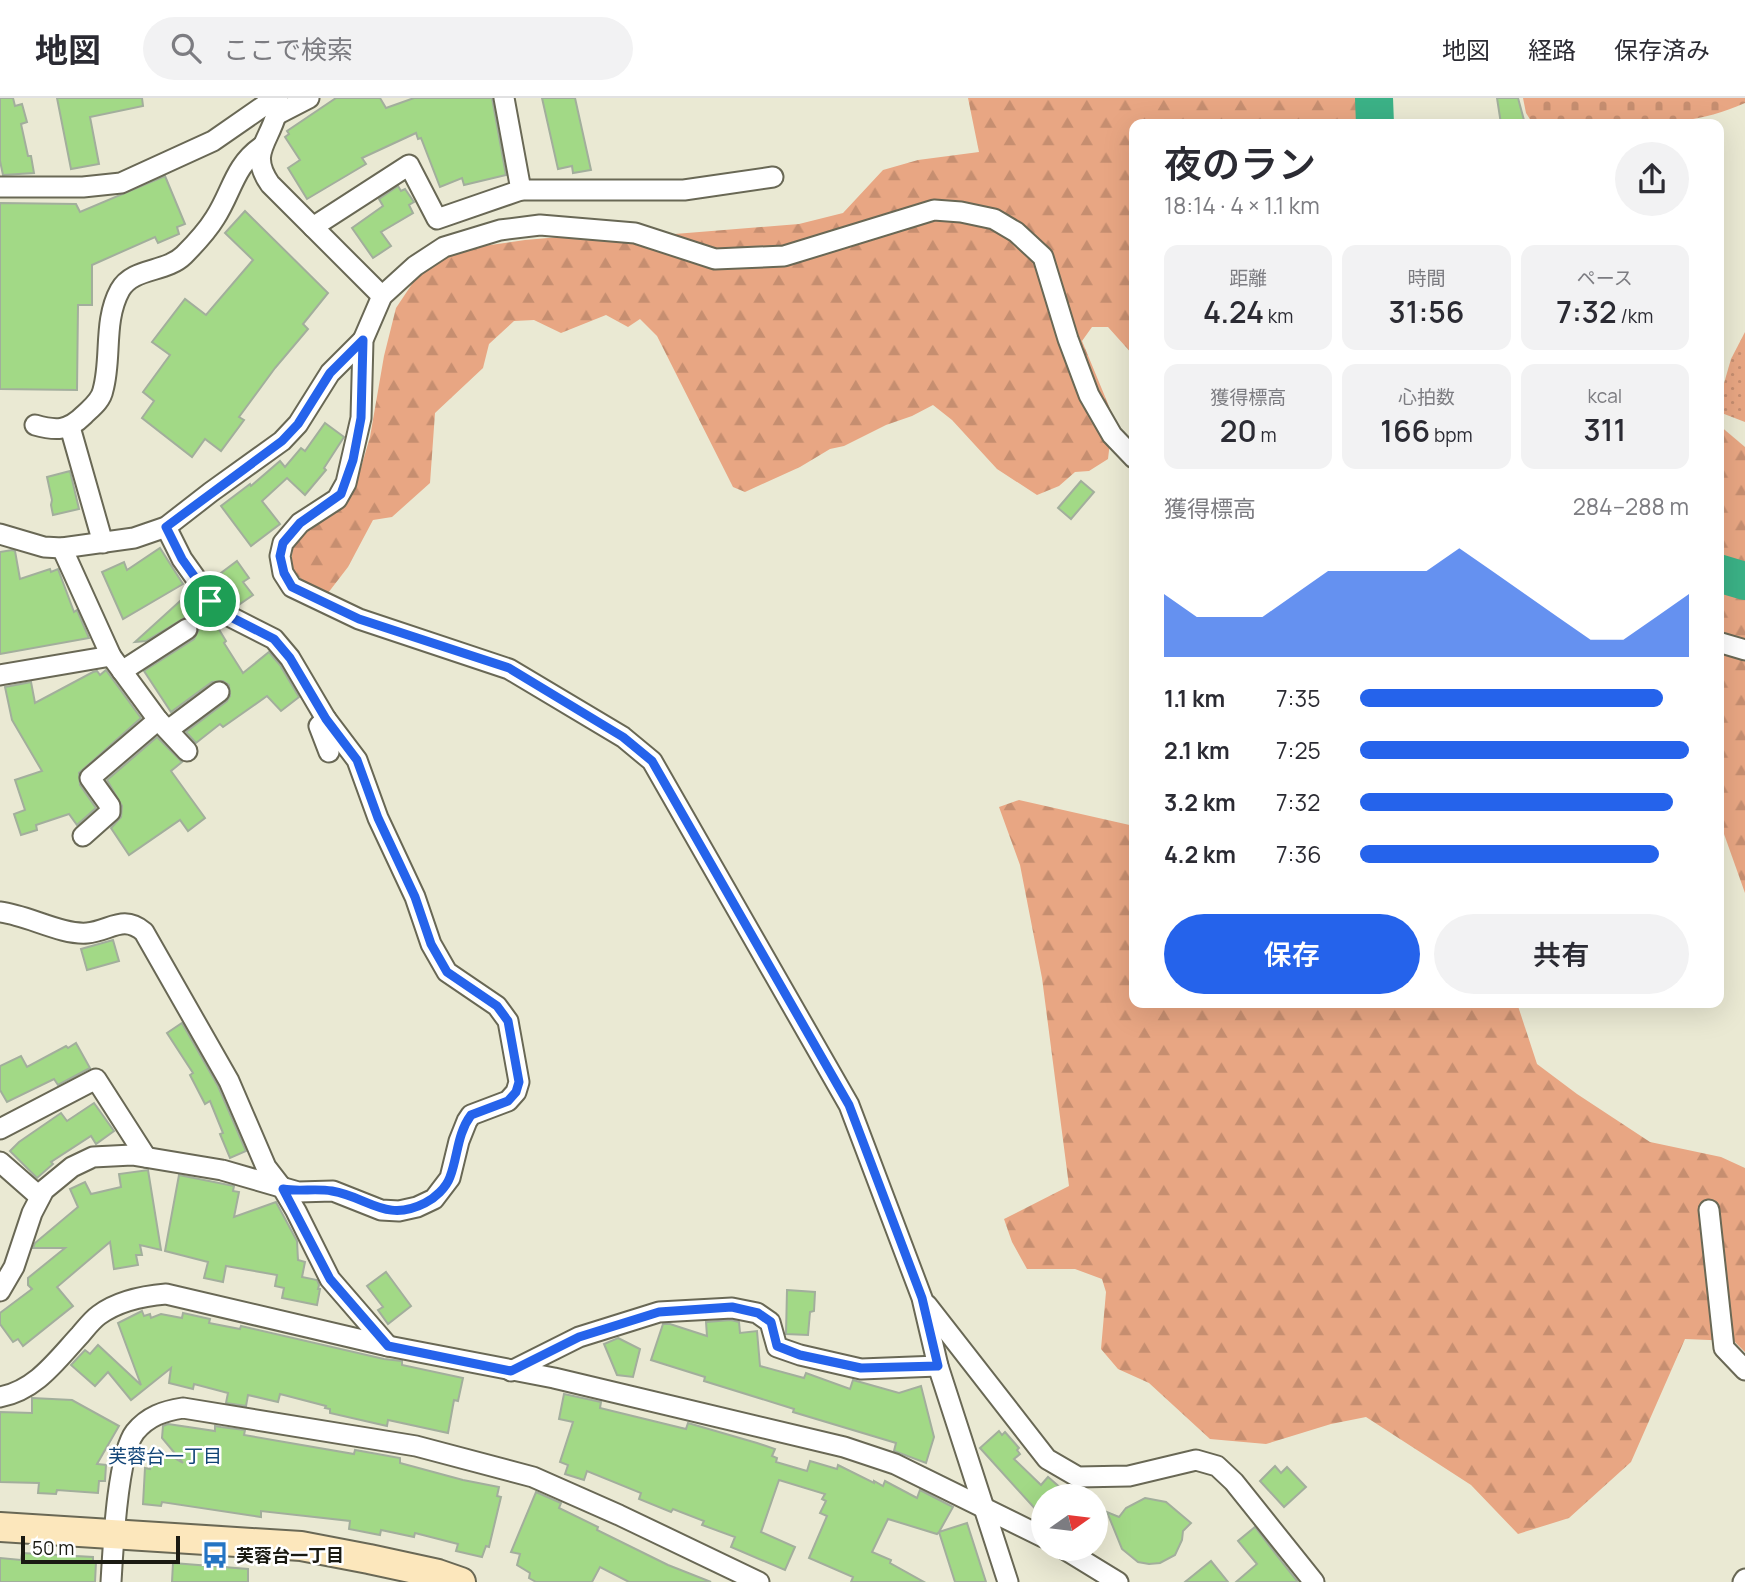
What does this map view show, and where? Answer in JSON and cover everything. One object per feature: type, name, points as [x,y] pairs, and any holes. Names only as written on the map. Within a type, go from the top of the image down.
[{"type":"street","points":[[0,186],[83,187],[121,183],[213,141],[277,104],[309,98]]},
{"type":"street","points":[[503,98],[521,190]]},
{"type":"street","points":[[277,104],[261,147],[263,174],[382,296]]},
{"type":"street","points":[[35,425],[49,429],[70,427],[97,402],[103,392],[108,336],[113,310],[121,289],[139,274],[171,265],[184,255],[216,216],[248,156],[261,147]]},
{"type":"street","points":[[313,227],[409,165],[449,246]]},
{"type":"street","points":[[437,219],[521,190],[684,190],[773,177]]},
{"type":"street","points":[[0,534],[44,547],[62,548],[134,538],[166,527],[282,441],[298,424],[330,373],[363,340],[382,296],[415,266],[449,246],[500,230],[540,225],[635,233],[715,260],[784,257],[933,210],[961,212],[993,219],[1016,232],[1043,257],[1088,395],[1112,435],[1129,453]]},
{"type":"street","points":[[363,340],[361,418],[346,483],[337,499],[300,523],[283,543],[280,556],[288,580],[292,587],[305,595],[359,619],[509,668],[623,737],[652,761],[849,1105],[922,1298],[938,1366],[1008,1582]]},
{"type":"street","points":[[70,427],[103,543]]},
{"type":"street","points":[[0,1291],[14,1267],[32,1213],[44,1189],[72,1167],[93,1157],[146,1157],[241,1174],[298,1192],[333,1191],[381,1210],[399,1211],[434,1199],[450,1178],[459,1141],[471,1115],[508,1101],[516,1092],[519,1082],[508,1021],[497,1006],[447,972],[431,944],[415,897],[378,818],[357,760],[326,719],[290,658],[274,639],[226,616],[210,601],[182,559],[166,527]]},
{"type":"street","points":[[62,548],[117,664],[163,725],[187,751]]},
{"type":"street","points":[[0,675],[117,664],[187,629]]},
{"type":"street","points":[[1724,644],[1745,650]]},
{"type":"street","points":[[83,836],[110,812],[110,806],[90,778],[163,725],[219,692]]},
{"type":"street","points":[[326,719],[319,726],[329,752]]},
{"type":"street","points":[[0,912],[85,933],[125,923],[132,923],[144,932],[229,1080],[266,1167],[283,1189],[330,1279],[388,1346]]},
{"type":"street","points":[[0,1129],[96,1079],[146,1157]]},
{"type":"street","points":[[0,1162],[40,1198]]},
{"type":"street","points":[[1709,1210],[1724,1348],[1745,1370]]},
{"type":"street","points":[[0,1397],[17,1394],[36,1382],[97,1316],[117,1304],[166,1294],[388,1346],[554,1378],[844,1447],[895,1464],[1031,1532]]},
{"type":"street","points":[[922,1298],[1047,1460],[1078,1477],[1129,1476],[1196,1460],[1217,1466],[1234,1482],[1314,1582]]},
{"type":"street","points":[[511,1371],[579,1337],[659,1312],[732,1307],[758,1313],[771,1322],[777,1346],[800,1355],[861,1368],[938,1366]]},
{"type":"street","points":[[111,1582],[114,1534],[125,1455],[134,1433],[148,1419],[166,1411],[183,1408],[416,1446],[533,1477],[759,1582]]},
{"type":"street","points":[[0,1527],[301,1546],[380,1561],[461,1582]]},
{"type":"street","points":[[1084,1561],[1118,1582]]},
{"type":"green space","points":[[968,98],[1366,98],[1366,119],[1129,119],[1129,350],[1108,327],[1092,327],[1082,341],[1113,416],[1108,459],[1089,471],[1075,472],[1059,486],[1037,495],[997,469],[952,420],[933,405],[844,446],[830,449],[800,467],[745,492],[733,487],[657,336],[640,319],[628,327],[606,315],[561,333],[534,320],[514,321],[489,344],[483,368],[435,413],[430,483],[392,517],[373,520],[348,567],[328,593],[317,594],[291,569],[293,543],[354,491],[370,437],[384,356],[396,308],[418,275],[455,250],[571,236],[613,239],[799,224],[843,213],[883,170],[918,160],[979,152]]},
{"type":"green space","points":[[1523,98],[1745,98],[1745,103],[1694,119],[1530,119]]},
{"type":"green space","points":[[1745,332],[1745,422],[1724,414],[1724,383],[1731,359]]},
{"type":"green space","points":[[1724,429],[1745,447],[1745,893],[1724,834]]},
{"type":"green space","points":[[1019,800],[1129,825],[1129,1008],[1519,1008],[1537,1064],[1577,1094],[1650,1142],[1721,1157],[1745,1168],[1745,1352],[1734,1341],[1685,1339],[1631,1462],[1569,1518],[1518,1534],[1471,1485],[1366,1417],[1331,1424],[1266,1444],[1210,1439],[1149,1383],[1118,1369],[1101,1349],[1106,1292],[1102,1279],[1075,1269],[1027,1269],[1012,1242],[1004,1219],[1069,1186],[1042,978],[1020,865],[999,807]]},
{"type":"building","points":[[0,98],[13,98],[15,106],[22,104],[27,122],[21,124],[34,173],[3,175],[0,161]]},
{"type":"building","points":[[57,98],[142,98],[143,106],[90,117],[99,164],[71,169]]},
{"type":"building","points":[[336,98],[380,98],[386,108],[414,98],[492,98],[506,175],[464,185],[462,178],[440,187],[421,138],[418,139],[416,133],[362,158],[366,164],[307,199],[288,168],[300,160],[285,137],[289,134],[287,131]]},
{"type":"building","points":[[542,98],[575,98],[591,170],[573,173],[572,166],[558,169]]},
{"type":"building","points":[[1497,98],[1518,98],[1524,119],[1500,119]]},
{"type":"building","points":[[165,176],[185,224],[177,227],[179,234],[158,243],[155,237],[92,265],[92,305],[78,305],[77,390],[0,389],[0,203],[76,204],[80,212]]},
{"type":"building","points":[[398,186],[401,191],[405,189],[414,202],[409,205],[413,213],[381,232],[391,246],[373,258],[352,228],[383,206],[379,199]]},
{"type":"building","points":[[245,211],[328,293],[303,324],[308,329],[239,417],[244,420],[221,451],[205,439],[192,457],[142,418],[154,401],[143,392],[170,355],[152,342],[185,299],[206,315],[253,260],[225,233]]},
{"type":"building","points":[[325,423],[344,437],[324,468],[326,470],[305,495],[287,478],[262,501],[280,524],[251,546],[221,506],[250,484],[251,486],[280,461],[285,467],[301,448],[305,451]]},
{"type":"building","points":[[70,471],[79,509],[53,515],[47,477]]},
{"type":"building","points":[[1081,481],[1094,492],[1071,519],[1058,508]]},
{"type":"building","points":[[160,548],[183,584],[123,619],[102,572],[124,562],[127,570]]},
{"type":"building","points":[[15,551],[20,579],[58,569],[74,612],[77,610],[89,638],[0,654],[0,552]]},
{"type":"building","points":[[237,561],[249,578],[243,582],[253,595],[237,606],[227,601],[214,583],[224,577],[221,573]]},
{"type":"building","points":[[190,592],[215,623],[243,673],[269,652],[299,697],[281,711],[267,696],[223,727],[220,724],[196,743],[186,732],[227,701],[230,696],[229,685],[223,681],[212,682],[171,712],[144,671],[194,639],[199,629],[198,623],[193,618],[186,617],[146,641],[135,642]]},
{"type":"building","points":[[106,670],[141,718],[79,773],[80,785],[96,808],[77,825],[69,814],[36,825],[37,830],[21,835],[14,814],[25,810],[15,780],[42,771],[12,720],[5,687],[31,682],[35,703],[93,672],[97,671],[100,675]]},
{"type":"building","points":[[157,737],[182,762],[171,771],[205,818],[188,831],[180,820],[129,855],[111,828],[121,817],[122,806],[107,780]]},
{"type":"building","points":[[113,940],[119,961],[87,970],[81,949]]},
{"type":"building","points":[[182,1023],[218,1086],[246,1151],[230,1158],[210,1101],[205,1104],[190,1075],[193,1073],[167,1033]]},
{"type":"building","points":[[76,1043],[90,1068],[58,1085],[54,1079],[7,1102],[0,1090],[0,1066],[21,1056],[27,1067]]},
{"type":"building","points":[[94,1103],[114,1131],[96,1144],[91,1136],[51,1162],[53,1164],[37,1178],[10,1151],[61,1113],[67,1121]]},
{"type":"building","points":[[148,1170],[161,1250],[140,1245],[142,1255],[136,1255],[138,1265],[114,1269],[110,1242],[57,1287],[73,1306],[23,1346],[18,1339],[13,1342],[0,1324],[0,1313],[32,1289],[28,1285],[28,1278],[65,1248],[33,1248],[35,1243],[78,1207],[70,1189],[85,1182],[91,1194],[121,1187],[119,1174]]},
{"type":"building","points":[[179,1175],[234,1186],[233,1191],[239,1192],[234,1217],[276,1202],[297,1241],[298,1260],[305,1262],[302,1277],[317,1280],[319,1285],[317,1305],[282,1298],[284,1288],[275,1286],[277,1275],[226,1266],[223,1282],[204,1278],[208,1262],[165,1251]]},
{"type":"building","points":[[386,1272],[411,1306],[388,1324],[378,1310],[383,1307],[367,1286]]},
{"type":"building","points":[[787,1290],[815,1292],[808,1335],[786,1334]]},
{"type":"building","points":[[142,1311],[144,1316],[150,1314],[151,1318],[161,1314],[182,1318],[183,1313],[210,1319],[209,1323],[240,1329],[241,1326],[402,1361],[402,1365],[463,1378],[458,1401],[454,1400],[448,1433],[388,1420],[387,1426],[330,1413],[326,1406],[280,1394],[278,1402],[248,1395],[246,1406],[226,1403],[228,1393],[194,1384],[193,1389],[169,1383],[171,1368],[131,1400],[108,1372],[95,1386],[71,1365],[85,1350],[90,1354],[98,1345],[141,1385],[118,1323]]},
{"type":"building","points":[[706,1322],[739,1322],[740,1333],[757,1331],[760,1366],[804,1378],[806,1373],[850,1389],[853,1380],[899,1393],[921,1386],[934,1437],[926,1463],[894,1451],[896,1443],[793,1412],[794,1409],[704,1381],[705,1377],[651,1360],[663,1324],[707,1336]]},
{"type":"building","points":[[618,1338],[640,1349],[633,1377],[617,1375],[604,1344]]},
{"type":"building","points":[[564,1394],[601,1402],[600,1408],[686,1429],[688,1423],[757,1443],[775,1449],[772,1456],[777,1458],[776,1462],[807,1471],[810,1461],[837,1469],[838,1465],[874,1483],[883,1486],[885,1481],[917,1498],[920,1490],[953,1507],[937,1534],[888,1519],[872,1552],[891,1560],[890,1563],[924,1582],[851,1582],[853,1577],[809,1558],[827,1516],[820,1513],[826,1501],[822,1499],[825,1494],[779,1480],[761,1532],[795,1547],[785,1570],[731,1547],[735,1537],[702,1525],[704,1521],[639,1499],[641,1493],[587,1471],[584,1480],[565,1474],[568,1465],[560,1462],[573,1422],[559,1419]]},
{"type":"building","points":[[32,1398],[72,1400],[119,1426],[97,1464],[106,1465],[105,1481],[99,1481],[98,1493],[57,1490],[56,1494],[38,1493],[39,1483],[0,1482],[0,1412],[32,1413]]},
{"type":"building","points":[[168,1424],[215,1431],[215,1426],[245,1430],[244,1435],[354,1454],[355,1450],[400,1458],[400,1463],[499,1487],[497,1496],[501,1497],[489,1547],[486,1546],[482,1557],[456,1551],[458,1544],[415,1533],[414,1537],[381,1530],[380,1535],[349,1529],[350,1521],[261,1511],[261,1517],[162,1502],[161,1506],[143,1504],[145,1468],[150,1469],[153,1446],[183,1463],[162,1438],[163,1426]]},
{"type":"building","points":[[999,1431],[1002,1435],[1005,1432],[1019,1448],[1017,1450],[1020,1454],[1014,1459],[1040,1484],[1031,1484],[1031,1504],[980,1448]]},
{"type":"building","points":[[1275,1466],[1281,1473],[1287,1467],[1306,1487],[1284,1507],[1260,1481]]},
{"type":"building","points":[[1048,1477],[1056,1484],[1042,1484]]},
{"type":"building","points":[[536,1492],[561,1503],[559,1508],[598,1527],[597,1530],[668,1565],[711,1582],[629,1582],[600,1567],[592,1582],[536,1582],[529,1578],[530,1573],[517,1565],[520,1554],[511,1552]]},
{"type":"building","points":[[1145,1498],[1166,1502],[1191,1523],[1183,1531],[1175,1555],[1160,1563],[1149,1564],[1138,1562],[1122,1549],[1108,1512],[1119,1517],[1126,1508]]},
{"type":"building","points":[[967,1523],[986,1582],[955,1582],[939,1532]]},
{"type":"building","points":[[1255,1527],[1298,1582],[1236,1582],[1257,1564],[1238,1541]]},
{"type":"building","points":[[22,1553],[93,1557],[93,1562],[96,1562],[95,1582],[0,1582],[0,1558],[21,1560]]},
{"type":"building","points":[[1211,1561],[1228,1582],[1185,1582]]},
{"type":"building","points":[[173,1563],[248,1569],[248,1582],[172,1582]]},
{"type":"waterway","points":[[1374,98],[1375,119]]},
{"type":"waterway","points":[[1724,575],[1745,581]]},
{"type":"place","name":"芙蓉台一丁目","points":[[215,1555]]},
{"type":"district","name":"芙蓉台一丁目","points":[[165,1456]]},
{"type":"route","points":[[363,340],[361,418],[346,483],[337,499],[300,523],[283,543],[280,556],[284,573],[292,587],[305,595],[359,619],[509,668],[623,737],[652,761],[849,1105],[922,1298],[938,1366],[861,1368],[800,1355],[777,1346],[771,1322],[758,1313],[732,1307],[659,1312],[579,1337],[511,1371],[388,1346],[330,1279],[283,1189],[298,1192],[333,1191],[381,1210],[399,1211],[434,1199],[450,1178],[459,1141],[471,1115],[508,1101],[516,1092],[519,1082],[508,1021],[497,1006],[447,972],[431,944],[415,897],[378,818],[357,760],[326,719],[290,658],[274,639],[226,616],[210,601],[182,559],[166,527],[282,441],[298,424],[330,373],[363,340]]}]
